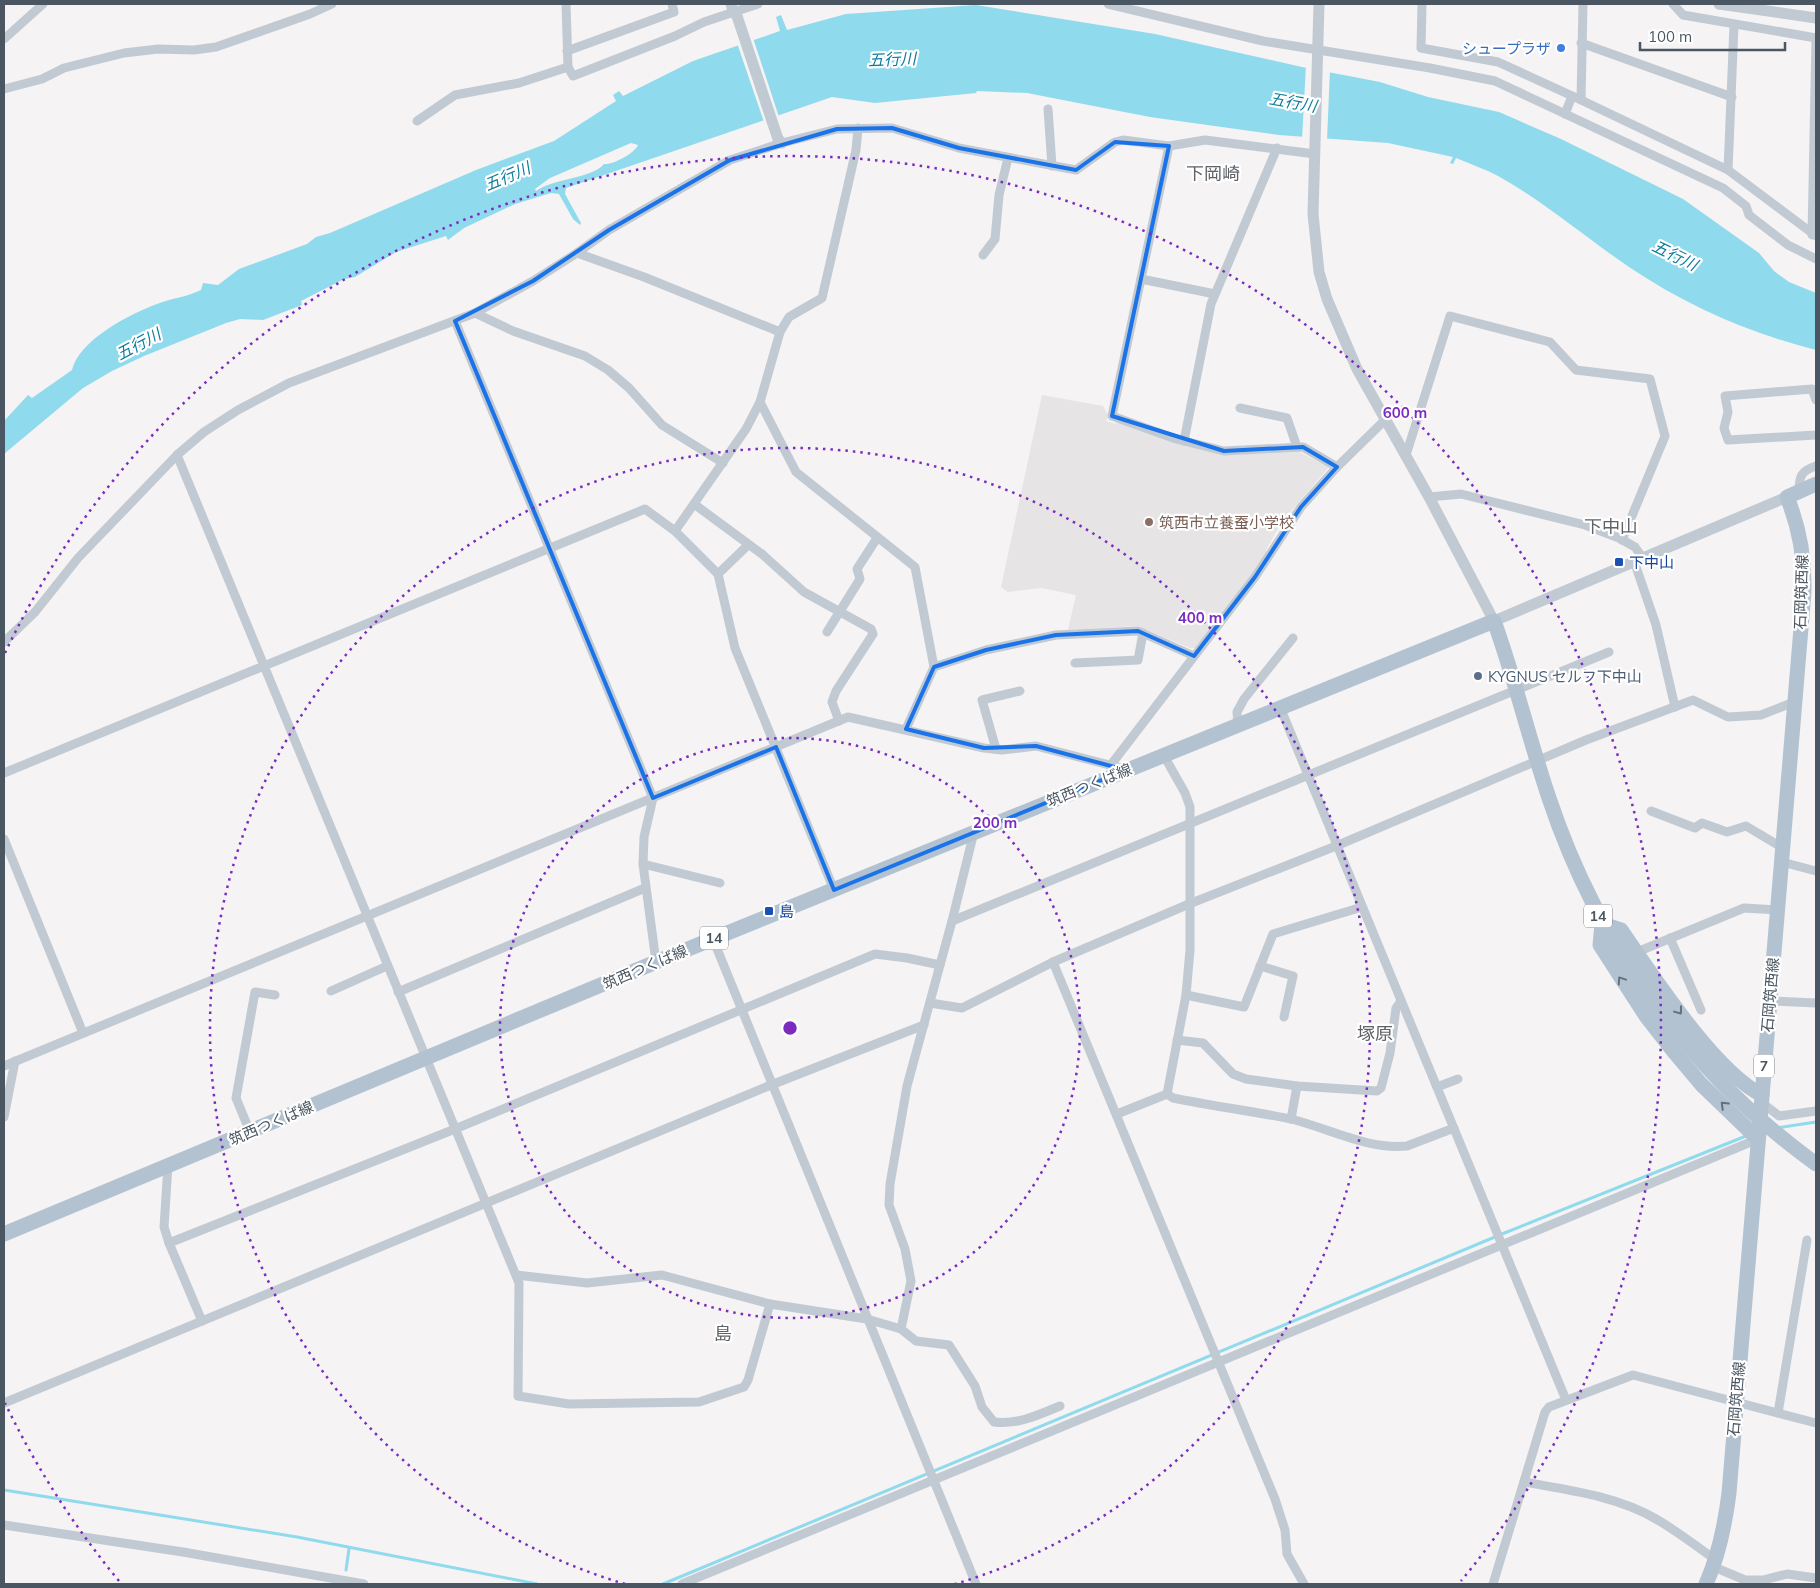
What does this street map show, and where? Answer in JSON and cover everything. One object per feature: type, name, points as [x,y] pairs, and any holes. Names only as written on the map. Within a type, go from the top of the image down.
[{"type":"main road","points":[[1793,494],[1816,484]]},
{"type":"main road","name":"石岡筑西線","points":[[1706,1584],[1715,1563],[1727,1508],[1783,855],[1804,566],[1793,494]]},
{"type":"main road","name":"筑西つくば線","points":[[4,1234],[656,962],[1163,754],[1494,621]]},
{"type":"main road","name":"14","points":[[1494,621],[1566,844],[1602,924],[1631,971],[1665,1018],[1696,1056],[1744,1106],[1816,1164]]},
{"type":"main road","points":[[1758,1140],[1701,1084],[1646,1016],[1600,945],[1602,924],[1621,930],[1703,1041],[1762,1099]]},
{"type":"street","points":[[4,39],[43,4]]},
{"type":"street","points":[[4,89],[42,79],[64,68],[124,53],[158,50],[194,50],[216,47],[310,14],[332,4]]},
{"type":"street","points":[[566,4],[568,67],[573,76],[734,10],[758,4]]},
{"type":"street","points":[[567,51],[674,12],[672,4]]},
{"type":"street","points":[[1108,4],[1318,54],[1430,68],[1494,81],[1569,104],[1581,100],[1731,173],[1814,235]]},
{"type":"street","points":[[1319,4],[1313,214],[1319,272],[1326,300],[1343,341],[1429,497],[1494,621],[1793,494],[1799,477],[1804,470],[1816,466]]},
{"type":"street","points":[[1422,4],[1421,48],[1498,62],[1569,104],[1725,189],[1746,206],[1748,215],[1788,245],[1816,259]]},
{"type":"street","points":[[1581,100],[1583,4]]},
{"type":"street","points":[[1673,4],[1684,15],[1816,38],[1814,235]]},
{"type":"street","points":[[1719,4],[1816,18]]},
{"type":"street","points":[[734,10],[780,141]]},
{"type":"street","points":[[1725,189],[1731,173],[1734,25]]},
{"type":"street","points":[[1582,43],[1732,97]]},
{"type":"street","points":[[417,121],[455,95],[520,83],[568,67]]},
{"type":"street","points":[[1048,109],[1052,166]]},
{"type":"street","points":[[675,531],[746,429],[760,402],[780,332],[789,317],[822,298],[856,150],[858,128]]},
{"type":"street","points":[[4,642],[35,612],[78,558],[177,455],[204,432],[289,382],[357,355],[475,313],[577,253],[609,230],[730,160],[780,141],[836,129],[892,128],[959,148],[1076,170],[1115,142],[1124,140],[1169,146],[1205,140],[1315,151]]},
{"type":"street","points":[[1169,146],[1112,416],[1184,441],[1224,451],[1304,447],[1337,467]]},
{"type":"street","points":[[1184,441],[1211,304],[1277,148]]},
{"type":"street","points":[[983,255],[995,239],[999,195],[1008,158]]},
{"type":"street","points":[[577,253],[644,277],[780,332]]},
{"type":"street","points":[[1141,279],[1215,294]]},
{"type":"street","points":[[475,313],[513,331],[585,356],[608,370],[629,388],[662,425],[723,463]]},
{"type":"street","points":[[1406,455],[1450,316],[1550,342],[1576,370],[1650,379],[1665,436],[1622,540]]},
{"type":"street","points":[[456,321],[653,798],[644,837],[644,864],[645,888],[656,962]]},
{"type":"street","points":[[1816,400],[1812,389],[1725,396],[1728,412],[1724,428],[1728,440],[1816,436]]},
{"type":"street","points":[[760,402],[796,472],[877,538],[915,566],[934,667],[906,729]]},
{"type":"street","points":[[1240,408],[1287,418],[1297,447]]},
{"type":"street","points":[[1110,766],[1255,577],[1301,507],[1337,467],[1386,419]]},
{"type":"street","points":[[177,455],[519,1283],[518,1396],[569,1404],[699,1402],[744,1387],[748,1380],[770,1304]]},
{"type":"street","points":[[1429,497],[1461,494],[1586,525],[1635,547],[1676,707]]},
{"type":"street","points":[[694,504],[762,554],[804,592],[838,613],[870,629],[873,634],[836,691],[832,702],[839,721]]},
{"type":"street","points":[[4,773],[645,509],[675,531],[718,574],[735,648],[834,890]]},
{"type":"street","points":[[827,632],[860,579],[857,569],[877,538]]},
{"type":"street","points":[[718,574],[748,545]]},
{"type":"street","points":[[934,667],[986,650],[1056,635],[1138,631],[1194,656]]},
{"type":"street","points":[[1075,663],[1138,660],[1143,633]]},
{"type":"street","points":[[1238,724],[1237,712],[1244,699],[1293,638]]},
{"type":"street","points":[[952,921],[1608,652]]},
{"type":"street","points":[[996,749],[982,700],[1020,691]]},
{"type":"street","points":[[930,1003],[962,1008],[1053,962],[1189,904],[1336,846],[1538,761],[1693,700],[1728,717],[1761,715],[1794,702]]},
{"type":"street","points":[[1280,707],[1566,1400]]},
{"type":"street","points":[[4,1066],[848,717],[996,749],[1036,746],[1126,770]]},
{"type":"street","points":[[1163,754],[1185,792],[1190,807],[1190,950],[1186,995],[1167,1094]]},
{"type":"street","points":[[1651,811],[1695,828],[1702,823],[1727,832],[1746,826],[1783,855],[1816,871]]},
{"type":"street","points":[[901,1329],[911,1281],[905,1249],[890,1206],[890,1184],[907,1086],[974,832]]},
{"type":"street","points":[[4,839],[83,1033]]},
{"type":"street","points":[[644,864],[720,883]]},
{"type":"street","points":[[398,992],[645,888]]},
{"type":"street","points":[[1186,995],[1244,1007],[1273,934],[1362,907]]},
{"type":"street","points":[[1637,952],[1744,908],[1778,910]]},
{"type":"street","points":[[1670,938],[1701,1010]]},
{"type":"street","points":[[713,939],[976,1584]]},
{"type":"street","points":[[168,1244],[455,1130],[875,954],[899,956],[940,966]]},
{"type":"street","points":[[1053,962],[1282,1518],[1287,1554],[1304,1584]]},
{"type":"street","points":[[331,991],[387,966]]},
{"type":"street","points":[[1260,966],[1293,976],[1284,1017]]},
{"type":"street","points":[[250,1132],[236,1098],[255,992],[275,995]]},
{"type":"street","points":[[1177,1040],[1203,1043],[1233,1074],[1246,1079],[1297,1086],[1371,1092],[1382,1088],[1390,1054],[1396,1008],[1401,1001]]},
{"type":"street","points":[[1770,1001],[1816,1004]]},
{"type":"street","points":[[4,1403],[486,1205],[771,1085],[924,1025]]},
{"type":"street","points":[[4,1117],[16,1061]]},
{"type":"street","points":[[1437,1087],[1458,1079]]},
{"type":"street","points":[[1291,1119],[1297,1086]]},
{"type":"street","points":[[1117,1114],[1167,1094]]},
{"type":"street","points":[[1167,1094],[1173,1098],[1291,1119],[1374,1143],[1399,1147],[1454,1128]]},
{"type":"street","points":[[1762,1099],[1779,1116],[1816,1111]]},
{"type":"street","points":[[682,1584],[931,1476],[1500,1239],[1758,1140]]},
{"type":"street","points":[[168,1165],[164,1227],[168,1244],[202,1321]]},
{"type":"street","points":[[1778,1413],[1807,1240]]},
{"type":"street","points":[[516,1275],[587,1282],[662,1275],[770,1304],[867,1319],[901,1329],[916,1340],[948,1345],[975,1386],[982,1408],[994,1422],[1007,1424],[1060,1406]]},
{"type":"street","points":[[1493,1584],[1545,1412],[1549,1407],[1633,1375],[1816,1423]]},
{"type":"street","points":[[1524,1482],[1581,1492],[1634,1508],[1656,1518],[1715,1563],[1745,1580],[1763,1580],[1787,1574],[1816,1578]]},
{"type":"street","points":[[4,1525],[184,1552],[364,1584]]},
{"type":"highlighted area","points":[[892,128],[959,148],[1076,170],[1115,142],[1169,146],[1112,416],[1224,451],[1303,447],[1337,467],[1301,507],[1255,577],[1194,656],[1138,631],[1056,635],[986,650],[934,667],[906,729],[984,748],[1036,746],[1126,770],[834,890],[776,747],[653,798],[455,321],[533,281],[609,230],[730,160],[837,129]]},
{"type":"shaded area","name":"筑西市立養蚕小学校","points":[[1042,395],[1103,406],[1108,415],[1106,421],[1116,424],[1117,421],[1223,455],[1299,452],[1329,467],[1292,510],[1286,521],[1281,523],[1266,550],[1267,553],[1252,575],[1195,648],[1190,648],[1137,626],[1068,630],[1076,595],[1041,588],[1008,592],[1001,587]]},
{"type":"water","name":"五行川","points":[[976,5],[1155,34],[1302,67],[1380,82],[1428,97],[1499,112],[1561,139],[1683,199],[1759,253],[1774,271],[1789,282],[1816,293],[1816,350],[1743,327],[1673,294],[1629,267],[1549,208],[1515,186],[1493,173],[1456,158],[1453,164],[1450,163],[1453,157],[1388,143],[1279,135],[1150,117],[1027,93],[977,91],[976,93],[875,103],[832,97],[566,188],[565,194],[581,223],[580,225],[573,219],[559,194],[551,193],[515,204],[464,228],[448,240],[446,236],[396,252],[355,277],[344,279],[301,301],[302,305],[263,320],[240,319],[226,323],[144,356],[112,371],[83,388],[4,454],[4,421],[28,395],[32,398],[72,370],[84,348],[107,329],[133,314],[201,290],[203,283],[218,285],[239,269],[307,244],[316,237],[330,233],[476,170],[554,141],[616,101],[613,95],[619,91],[623,96],[693,61],[780,31],[776,17],[781,15],[787,30],[846,14]],"holes":[[[631,143],[638,145],[623,158],[613,163],[604,164],[590,173],[552,183],[536,191],[535,189],[550,178]]]},
{"type":"pier","points":[[753,38],[779,117],[764,122],[737,43]]},
{"type":"pier","points":[[1306,65],[1330,70],[1327,140],[1302,139]]},
{"type":"waterway","points":[[1777,1128],[1816,1122]]},
{"type":"waterway","points":[[663,1584],[1502,1234],[1746,1136]]},
{"type":"waterway","points":[[4,1490],[297,1537],[537,1584]]},
{"type":"waterway","points":[[346,1570],[349,1549]]},
{"type":"place","name":"シュープラザ","points":[[1561,48]]},
{"type":"place","name":"筑西市立養蚕小学校","points":[[1149,522]]},
{"type":"place","name":"下中山","points":[[1619,562]]},
{"type":"place","name":"KYGNUS セルフ下中山","points":[[1478,676]]},
{"type":"place","name":"島","points":[[769,911]]},
{"type":"district","name":"下岡崎","points":[[1213,173]]},
{"type":"district","name":"下中山","points":[[1611,526]]},
{"type":"district","name":"塚原","points":[[1375,1033]]},
{"type":"district","name":"島","points":[[723,1333]]}]
